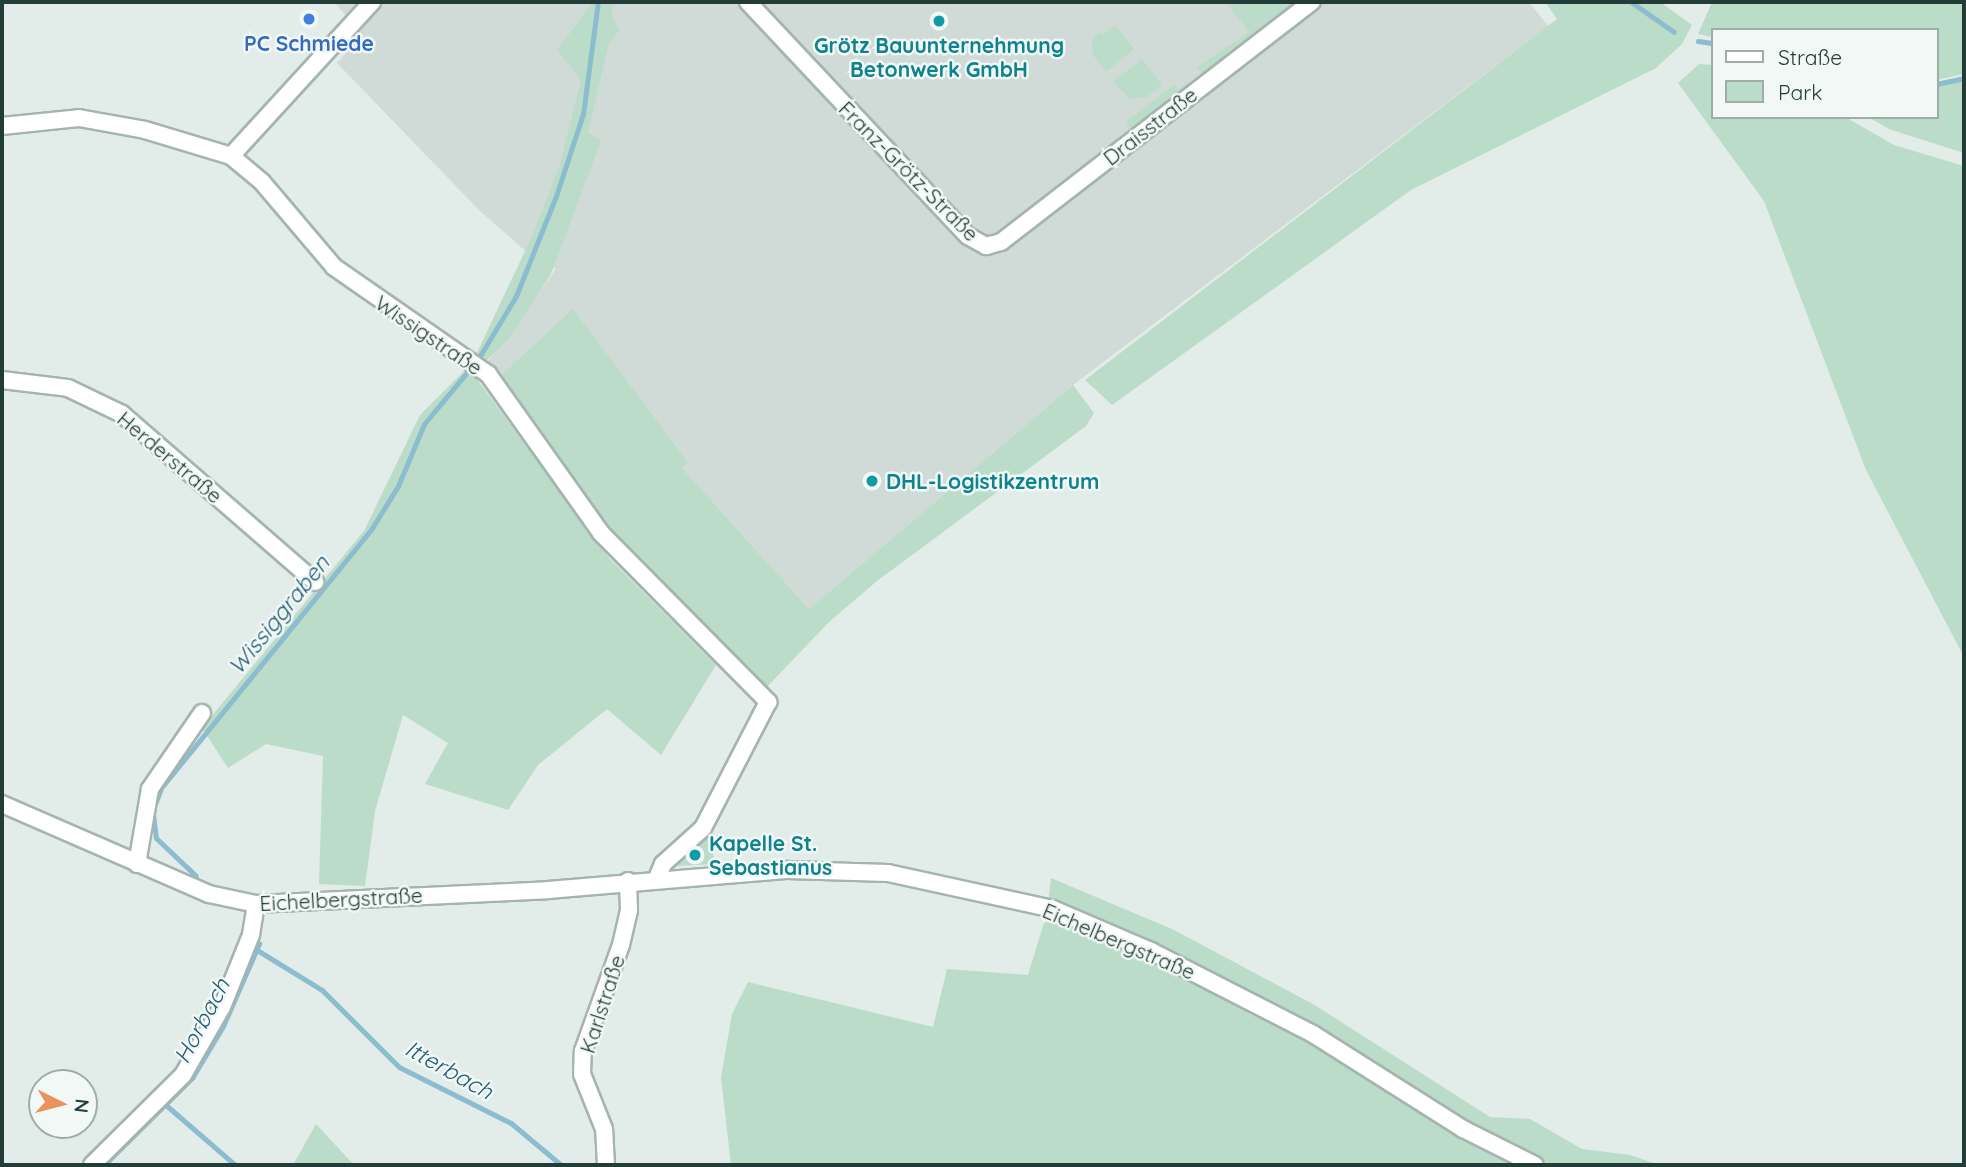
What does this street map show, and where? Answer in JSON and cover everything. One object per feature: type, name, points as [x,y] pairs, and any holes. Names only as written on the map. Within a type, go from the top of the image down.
[{"type":"street","points":[[230,156],[372,2]]},
{"type":"street","name":"Franz-Grötz-Straße","points":[[748,2],[968,236],[986,246]]},
{"type":"street","name":"Draisstraße","points":[[986,246],[1001,242],[1312,2]]},
{"type":"street","name":"Wissigstraße","points":[[2,126],[79,118],[145,130],[230,156],[262,182],[334,267],[488,374],[601,533],[768,702],[704,828],[663,864],[657,878]]},
{"type":"street","name":"Herderstraße","points":[[2,380],[68,388],[122,414],[316,582]]},
{"type":"street","points":[[137,864],[149,789],[202,713]]},
{"type":"street","name":"Eichelbergstraße","points":[[2,804],[209,894],[256,904],[548,890],[657,878],[788,870],[888,873],[1053,909],[1152,951],[1313,1034],[1463,1129],[1535,1165]]},
{"type":"street","name":"Karlstraße","points":[[606,1165],[604,1129],[582,1074],[583,1051],[621,945],[629,910],[628,881]]},
{"type":"street","points":[[92,1165],[183,1075],[200,1048],[251,935],[256,904]]},
{"type":"shaded area","points":[[334,2],[1529,2],[1548,26],[1073,385],[809,609],[683,469],[688,462],[573,310],[498,378],[486,364],[556,269],[529,254],[480,211],[337,63],[362,34]]},
{"type":"green space","points":[[593,2],[613,2],[612,16],[619,30],[609,43],[588,132],[601,141],[551,274],[510,337],[485,362],[475,357],[534,232],[560,164],[581,80],[557,50]]},
{"type":"green space","points":[[1226,2],[1299,2],[1205,74],[1196,68],[1249,32]]},
{"type":"green space","points":[[1545,2],[1660,2],[1692,25],[1682,44],[1656,68],[1411,190],[1112,405],[1085,380],[1557,19]]},
{"type":"green space","points":[[1712,2],[1964,2],[1964,74],[1938,80],[1938,28],[1710,28],[1710,37],[1698,34]]},
{"type":"green space","points":[[1115,25],[1134,49],[1106,72],[1093,55],[1092,41],[1099,32],[1102,35]]},
{"type":"green space","points":[[1142,59],[1162,85],[1147,97],[1130,99],[1113,82]]},
{"type":"green space","points":[[1699,64],[1710,65],[1710,119],[1848,119],[1894,145],[1964,166],[1964,657],[1866,470],[1764,201],[1678,83]]},
{"type":"green space","points":[[1964,81],[1964,153],[1889,129],[1872,119],[1938,119],[1938,86]]},
{"type":"green space","points":[[1175,84],[1179,93],[1131,129],[1126,122]]},
{"type":"green space","points":[[573,309],[688,462],[683,469],[809,609],[1073,385],[1094,413],[1086,426],[877,581],[830,621],[764,690],[607,534],[498,378]]},
{"type":"green space","points":[[468,367],[609,558],[716,665],[661,755],[607,709],[538,765],[508,810],[425,784],[448,743],[403,715],[375,811],[365,886],[319,884],[323,756],[266,744],[228,768],[202,728],[364,531],[420,415]]},
{"type":"green space","points":[[702,835],[707,835],[716,864],[677,866]]},
{"type":"green space","points":[[1051,878],[1172,929],[1313,1004],[1490,1117],[1530,1119],[1582,1149],[1630,1155],[1659,1165],[731,1165],[721,1077],[732,1014],[748,982],[933,1027],[947,969],[1028,975],[1047,913]]},
{"type":"green space","points":[[316,1124],[354,1165],[293,1165]]},
{"type":"waterway","name":"Wissiggraben","points":[[155,804],[161,788],[372,528],[398,486],[424,424],[478,359],[516,296],[556,196],[583,114],[598,2]]},
{"type":"waterway","points":[[1631,2],[1674,32]]},
{"type":"waterway","points":[[1698,41],[1710,43]]},
{"type":"waterway","points":[[1938,84],[1964,78]]},
{"type":"waterway","name":"Wissiggraben","points":[[153,814],[156,838],[196,876]]},
{"type":"waterway","name":"Horbach","points":[[104,1165],[192,1078],[223,1026],[259,944]]},
{"type":"waterway","name":"Itterbach","points":[[257,950],[322,990],[399,1067],[511,1123],[561,1165]]},
{"type":"waterway","points":[[167,1106],[235,1165]]},
{"type":"place","name":"PC Schmiede","points":[[309,19]]},
{"type":"place","name":"Grötz Bauunternehmung Betonwerk GmbH","points":[[939,21]]},
{"type":"place","name":"DHL-Logistikzentrum","points":[[872,481]]},
{"type":"place","name":"Kapelle St. Sebastianus","points":[[695,855]]}]
